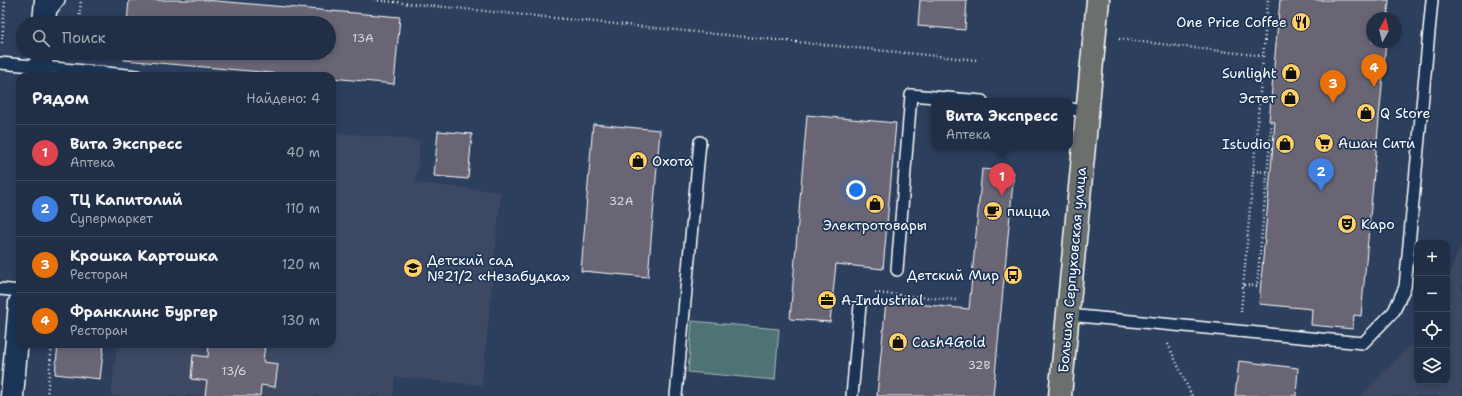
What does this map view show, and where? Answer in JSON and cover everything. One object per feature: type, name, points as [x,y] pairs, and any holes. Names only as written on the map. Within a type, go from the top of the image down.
[{"type":"main road","name":"Большая Серпуховская улица","points":[[1060,396],[1068,315],[1079,110],[1098,0]]},
{"type":"street","points":[[12,396],[16,348]]},
{"type":"lane","points":[[45,13],[59,0]]},
{"type":"lane","points":[[1068,315],[1363,343],[1394,311],[1405,287],[1432,0]]},
{"type":"lane","points":[[0,63],[41,65],[103,72]]},
{"type":"lane","points":[[897,270],[911,95],[946,98]]},
{"type":"lane","points":[[676,396],[700,142]]},
{"type":"lane","points":[[0,289],[16,291]]},
{"type":"lane","points":[[852,396],[860,305]]},
{"type":"path","points":[[0,63],[6,0]]},
{"type":"path","points":[[80,16],[81,0]]},
{"type":"path","points":[[374,0],[977,60]]},
{"type":"path","points":[[1240,331],[1268,0]]},
{"type":"path","points":[[1115,39],[1263,56]]},
{"type":"path","points":[[1244,285],[1257,286],[1272,121]]},
{"type":"path","points":[[1253,171],[1268,172]]},
{"type":"path","points":[[860,305],[861,292],[956,300]]},
{"type":"path","points":[[1158,324],[1192,396]]},
{"type":"path","points":[[47,396],[52,348]]},
{"type":"shaded area","name":"Детский сад №21/2 «Незабудка»","points":[[336,132],[420,141],[416,183],[501,192],[482,385],[395,377],[393,396],[111,396],[117,348],[336,348]]},
{"type":"shaded area","points":[[1462,244],[1462,396],[1360,396],[1414,341],[1414,384],[1450,384],[1450,271]]},
{"type":"green space","points":[[692,321],[779,329],[775,380],[688,372]]},
{"type":"building","points":[[129,0],[205,0],[400,17],[394,84],[336,78],[336,72],[261,72],[124,60],[336,60],[336,16],[128,16]]},
{"type":"building","points":[[920,0],[967,0],[965,30],[918,26]]},
{"type":"building","points":[[1280,0],[1389,0],[1388,12],[1366,12],[1366,48],[1385,48],[1361,316],[1354,315],[1353,329],[1311,325],[1312,309],[1259,304],[1275,122],[1269,121]]},
{"type":"building","points":[[807,115],[896,123],[883,269],[836,264],[830,322],[790,319]]},
{"type":"building","points":[[593,124],[660,130],[648,277],[581,271]]},
{"type":"building","points":[[438,131],[472,134],[468,179],[434,176]]},
{"type":"building","points":[[982,169],[1014,172],[993,396],[877,396],[886,301],[969,309]]},
{"type":"building","points":[[58,348],[104,348],[100,379],[55,374]]},
{"type":"building","points":[[209,348],[265,348],[263,362],[278,364],[275,387],[261,385],[260,396],[205,396],[207,381],[191,379],[193,355],[208,357]]},
{"type":"building","points":[[1239,361],[1298,368],[1296,396],[1235,396]]},
{"type":"place","name":"One Price Coffee","points":[[1301,22]]},
{"type":"place","name":"Sunlight","points":[[1291,73]]},
{"type":"place","name":"Франклинс Бургер","points":[[1374,87]]},
{"type":"place","name":"Эстет","points":[[1290,98]]},
{"type":"place","name":"Крошка Картошка","points":[[1333,103]]},
{"type":"place","name":"Q Store","points":[[1366,113]]},
{"type":"place","name":"Ашан Сити","points":[[1324,143]]},
{"type":"place","name":"Istudio","points":[[1285,144]]},
{"type":"place","name":"Охота","points":[[638,161]]},
{"type":"place","name":"ТЦ Капитолий","points":[[1321,191]]},
{"type":"place","name":"Вита Экспресс","points":[[1002,196]]},
{"type":"place","name":"Электротовары","points":[[875,204]]},
{"type":"place","name":"пицца","points":[[993,211]]},
{"type":"place","name":"Каро","points":[[1347,224]]},
{"type":"place","name":"Детский сад №21/2 «Незабудка»","points":[[413,268]]},
{"type":"place","name":"Детский Мир","points":[[1013,275]]},
{"type":"place","name":"A-Industrial","points":[[827,300]]},
{"type":"place","name":"Cash4Gold","points":[[898,342]]}]
